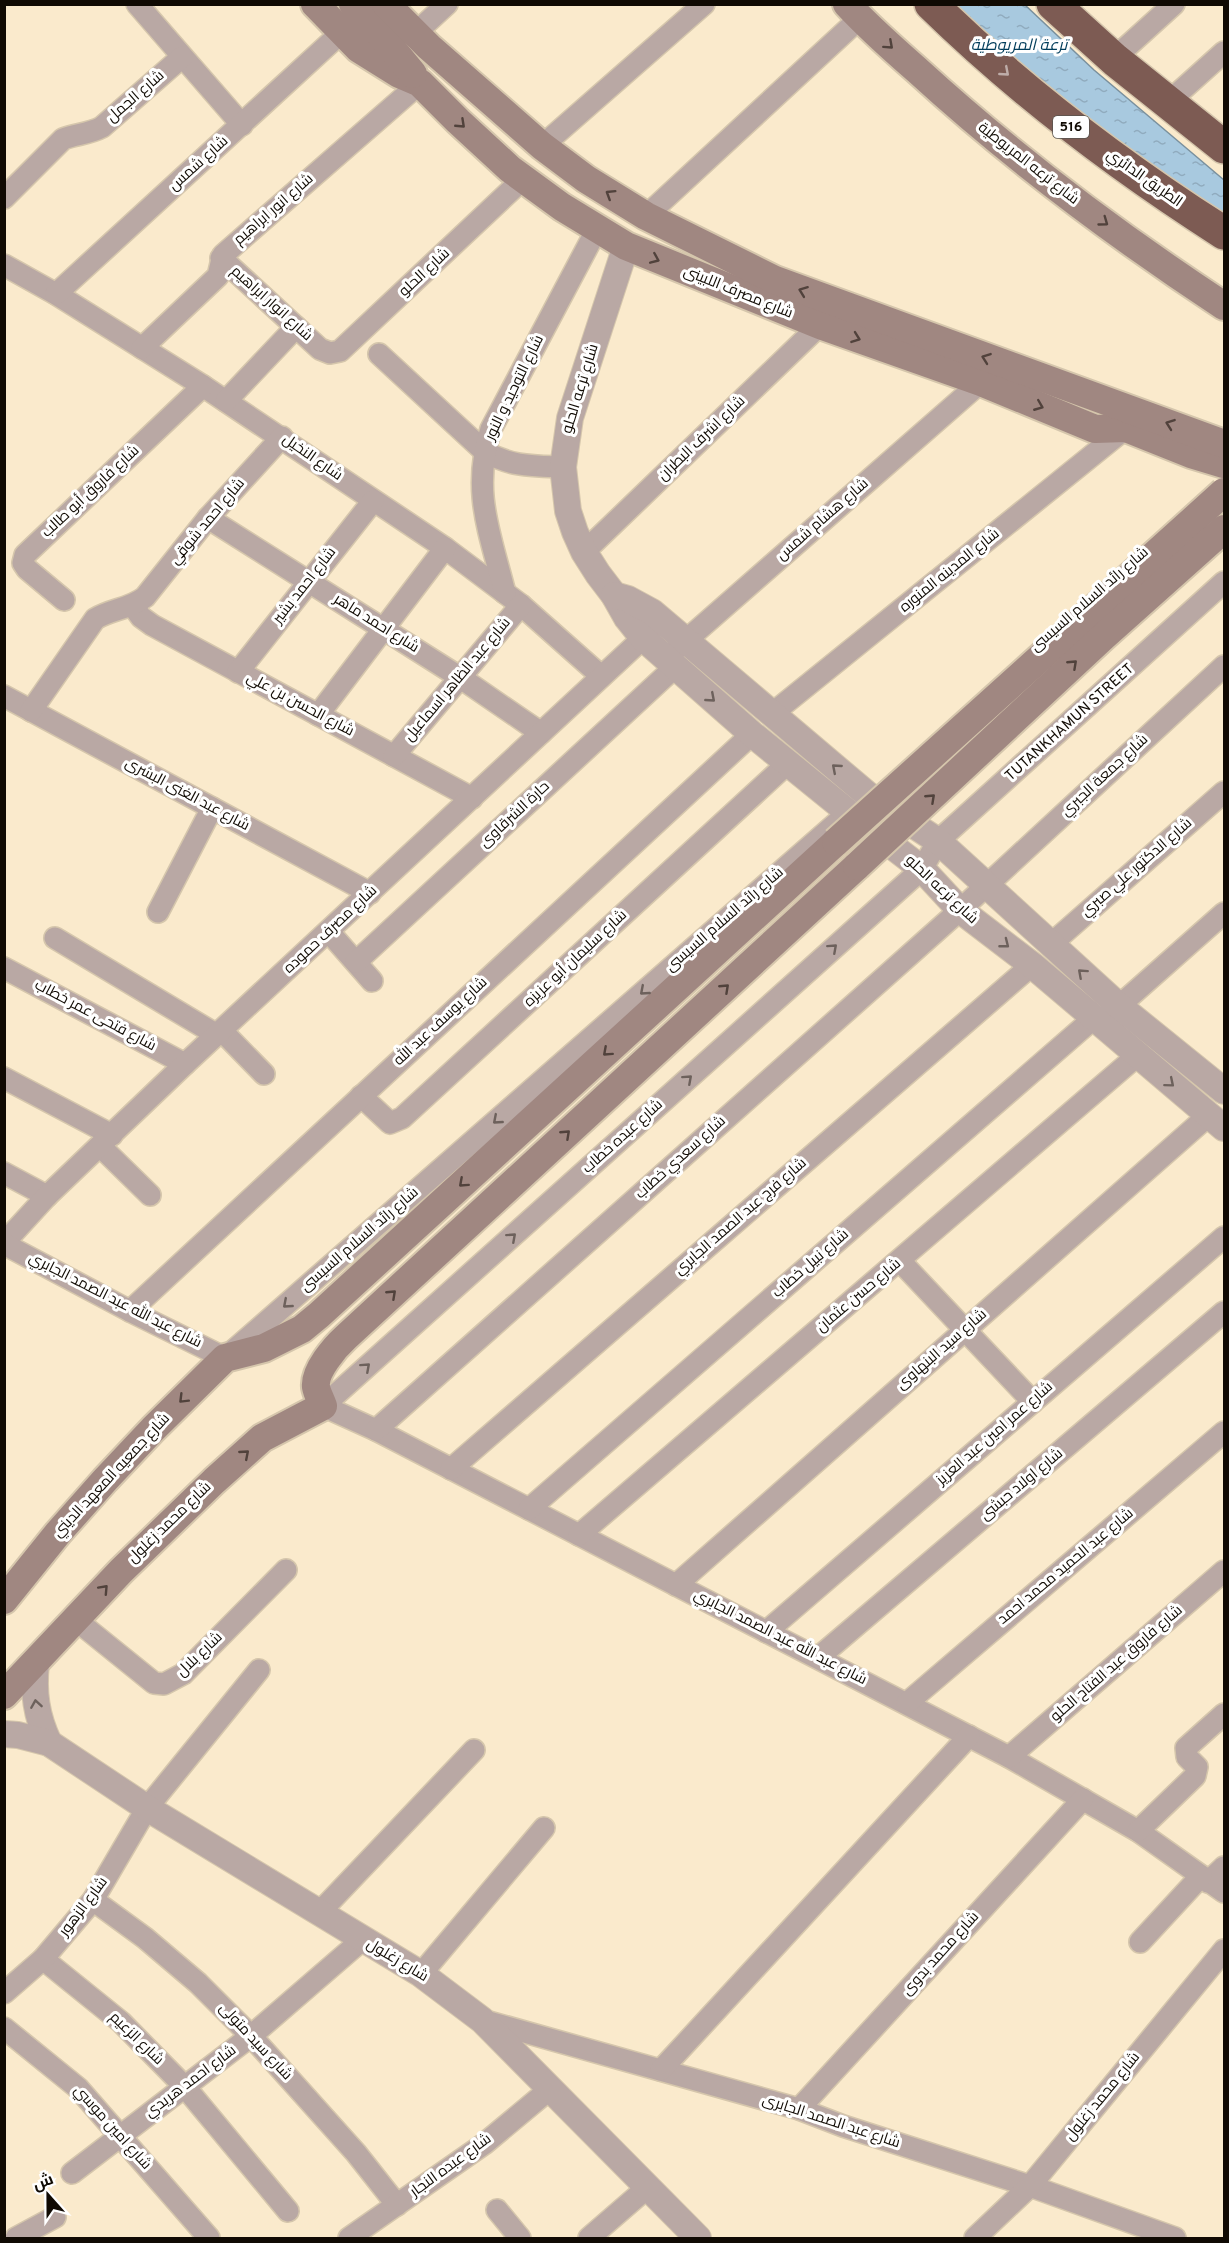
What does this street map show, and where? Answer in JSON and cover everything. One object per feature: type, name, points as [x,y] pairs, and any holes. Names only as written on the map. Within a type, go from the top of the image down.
[{"type":"highway","name":"الطريق الدائري","points":[[931,4],[964,37],[1029,93],[1096,146],[1224,233]]},
{"type":"highway","points":[[1053,4],[1115,60],[1224,147]]},
{"type":"main road","name":"شارع مصرف اللبينى","points":[[315,4],[359,49],[399,74],[420,83],[458,121],[524,179],[562,207],[626,246],[820,325],[981,382],[1095,429],[1126,428],[1191,454],[1224,464]]},
{"type":"main road","points":[[353,4],[420,83]]},
{"type":"main road","name":"شارع مصرف اللبينى","points":[[386,4],[420,26],[542,146],[586,179],[646,216],[775,280],[1224,444]]},
{"type":"main road","points":[[1069,4],[1120,53],[1224,136]]},
{"type":"main road","name":"شارع ترعه المريوطية","points":[[853,11],[970,119],[1074,201],[1224,306]]},
{"type":"main road","points":[[225,1358],[264,1348],[283,1340],[319,1315],[836,842],[1224,492]]},
{"type":"main road","points":[[323,1406],[316,1385],[326,1360],[346,1337],[858,866],[1095,644],[1224,529]]},
{"type":"main road","name":"شارع جمعيه المعهد الديني","points":[[10,1583],[153,1429],[225,1358]]},
{"type":"main road","name":"شارع محمد زغلول","points":[[4,1695],[166,1525],[262,1438],[323,1406]]},
{"type":"street","points":[[137,4],[242,125]]},
{"type":"street","points":[[420,26],[447,4]]},
{"type":"street","points":[[542,146],[704,4]]},
{"type":"street","points":[[1120,53],[1174,4]]},
{"type":"street","points":[[646,216],[853,11]]},
{"type":"street","name":"شارع شمس","points":[[56,294],[342,33]]},
{"type":"street","points":[[1174,97],[1224,52]]},
{"type":"street","name":"شارع الجمل","points":[[4,198],[63,139],[102,128],[182,57]]},
{"type":"street","name":"شارع انور ابراهيم","points":[[142,348],[218,276],[221,258],[420,83]]},
{"type":"street","name":"شارع الحلو","points":[[321,349],[330,353],[340,351],[348,345],[524,179]]},
{"type":"street","name":"شارع التوحيد و النور","points":[[513,599],[483,509],[481,480],[484,452],[491,429],[597,229]]},
{"type":"street","name":"شارع ترعه الحلو","points":[[626,246],[570,418],[563,467],[568,511],[584,552],[627,618],[643,638],[752,734],[922,869],[960,910],[1032,966],[1217,1122]]},
{"type":"street","name":"شارع انوار ابراهيم","points":[[221,258],[321,349]]},
{"type":"street","name":"شارع النخيل","points":[[4,265],[56,294],[203,386],[445,548],[513,599],[602,676]]},
{"type":"street","name":"شارع اشرف البطران","points":[[584,552],[820,325]]},
{"type":"street","points":[[226,401],[296,327]]},
{"type":"street","points":[[379,354],[484,452],[516,465],[563,467]]},
{"type":"street","name":"شارع هشام شمس","points":[[670,663],[684,641],[981,382]]},
{"type":"street","name":"شارع فاروق أبو طالب","points":[[64,600],[27,569],[23,562],[25,555],[203,386]]},
{"type":"street","name":"شارع المدينه المنوره","points":[[773,713],[1126,428]]},
{"type":"street","name":"شارع احمد شوقي","points":[[133,606],[150,592],[208,518],[282,437]]},
{"type":"street","name":"شارع رائد السلام السيسى","points":[[225,1358],[1224,482]]},
{"type":"street","name":"شارع احمد بشير","points":[[238,672],[373,501]]},
{"type":"street","name":"شارع احمد ماهر","points":[[208,518],[384,628],[541,733]]},
{"type":"street","points":[[318,715],[445,548]]},
{"type":"street","name":"TUTANKHAMUN STREET","points":[[922,869],[938,841],[1224,582]]},
{"type":"street","name":"شارع ترعه الحلو","points":[[614,595],[640,604],[773,713],[867,795],[938,841],[1119,1006],[1224,1091]]},
{"type":"street","name":"شارع عبد الظاهر اسماعيل","points":[[394,756],[461,678],[513,599]]},
{"type":"street","points":[[31,711],[95,619],[108,612],[133,606]]},
{"type":"street","name":"شارع الحسن بن علي","points":[[133,606],[146,621],[472,798]]},
{"type":"street","name":"شارع مصرف حموده","points":[[4,1244],[47,1196],[185,1064],[662,621]]},
{"type":"street","name":"حارة الشرقاوى","points":[[356,962],[670,663]]},
{"type":"street","name":"شارع جمعة الجبري","points":[[986,886],[1224,666]]},
{"type":"street","name":"شارع عبد الغنى البشرى","points":[[4,696],[370,893]]},
{"type":"street","name":"شارع يوسف عبد الله","points":[[130,1311],[752,734]]},
{"type":"street","name":"شارع سليمان أبو عزيزه","points":[[361,1095],[390,1123],[402,1118],[788,763]]},
{"type":"street","name":"شارع الدكتور علي صبري","points":[[1050,945],[1224,792]]},
{"type":"street","points":[[158,912],[212,808]]},
{"type":"street","name":"شارع عبده خطاب","points":[[323,1406],[922,869]]},
{"type":"street","name":"شارع سعدي خطاب","points":[[376,1430],[986,886]]},
{"type":"street","points":[[1119,1006],[1224,913]]},
{"type":"street","points":[[329,932],[372,981]]},
{"type":"street","points":[[55,938],[219,1033],[264,1074]]},
{"type":"street","name":"شارع فرج عبد الصمد الجابري","points":[[451,1469],[1032,966]]},
{"type":"street","name":"شارع فتحى عمر خطاب","points":[[4,968],[185,1064]]},
{"type":"street","name":"شارع نبيل خطاب","points":[[529,1509],[1094,1018]]},
{"type":"street","name":"شارع حسن عثمان","points":[[579,1535],[1138,1055]]},
{"type":"street","points":[[4,1078],[106,1140],[150,1195]]},
{"type":"street","name":"شارع سيد البنهاوى","points":[[675,1585],[965,1330],[1217,1122]]},
{"type":"street","points":[[4,1173],[47,1196]]},
{"type":"street","name":"شارع عمر امين عبد العزيز","points":[[766,1632],[1224,1237]]},
{"type":"street","name":"شارع عبد الله عبد الصمد الجابري","points":[[4,1244],[225,1358]]},
{"type":"street","points":[[900,1261],[1033,1402]]},
{"type":"street","name":"شارع اولاد حبشى","points":[[819,1657],[1224,1312]]},
{"type":"street","name":"شارع عبد الله عبد الصمد الجابري","points":[[323,1406],[376,1430],[1009,1756],[1138,1831],[1211,1883]]},
{"type":"street","name":"شارع عبد الحميد محمد احمد","points":[[907,1703],[1224,1432]]},
{"type":"street","name":"شارع بلال","points":[[76,1620],[154,1683],[164,1684],[183,1674],[286,1570]]},
{"type":"street","name":"شارع فاروق عبد الفتاح الحلو","points":[[1009,1756],[1224,1571]]},
{"type":"street","points":[[36,1663],[34,1696],[37,1712],[49,1743]]},
{"type":"street","name":"شارع الزهور","points":[[4,1993],[43,1959],[93,1900],[147,1808],[260,1671]]},
{"type":"street","points":[[1138,1831],[1195,1776],[1197,1767],[1186,1756],[1186,1748],[1224,1714]]},
{"type":"street","name":"شارع زغلول","points":[[4,1734],[49,1743],[147,1808],[421,1974],[482,2020],[698,2238]]},
{"type":"street","points":[[661,2070],[969,1736]]},
{"type":"street","points":[[319,1913],[474,1750]]},
{"type":"street","name":"شارع محمد بدوى","points":[[799,2109],[1083,1799]]},
{"type":"street","points":[[421,1974],[544,1828]]},
{"type":"street","points":[[1140,1942],[1211,1883],[1224,1867]]},
{"type":"street","name":"شارع سيد متولى","points":[[93,1900],[145,1938],[198,1983],[251,2036],[356,2153],[397,2205]]},
{"type":"street","name":"شارع احمد هريدي","points":[[72,2174],[251,2036],[362,1940]]},
{"type":"street","name":"شارع محمد زغلول","points":[[975,2238],[1029,2186],[1224,1950]]},
{"type":"street","name":"شارع الزعيم","points":[[43,1959],[121,2022],[185,2087],[288,2211]]},
{"type":"street","name":"شارع عبد الصمد الجابرى","points":[[482,2020],[799,2109],[843,2126],[1029,2186],[1175,2238]]},
{"type":"street","name":"شارع امين موسي","points":[[4,2028],[78,2088],[209,2238]]},
{"type":"street","name":"شارع عبده النجار","points":[[349,2238],[484,2144],[550,2089]]},
{"type":"street","points":[[589,2238],[648,2187]]},
{"type":"street","points":[[497,2210],[520,2238]]},
{"type":"street","points":[[16,2238],[55,2217]]},
{"type":"water","name":"ترعة المريوطية","points":[[927,5],[1025,5],[1094,70],[1224,180],[1224,242]]}]
